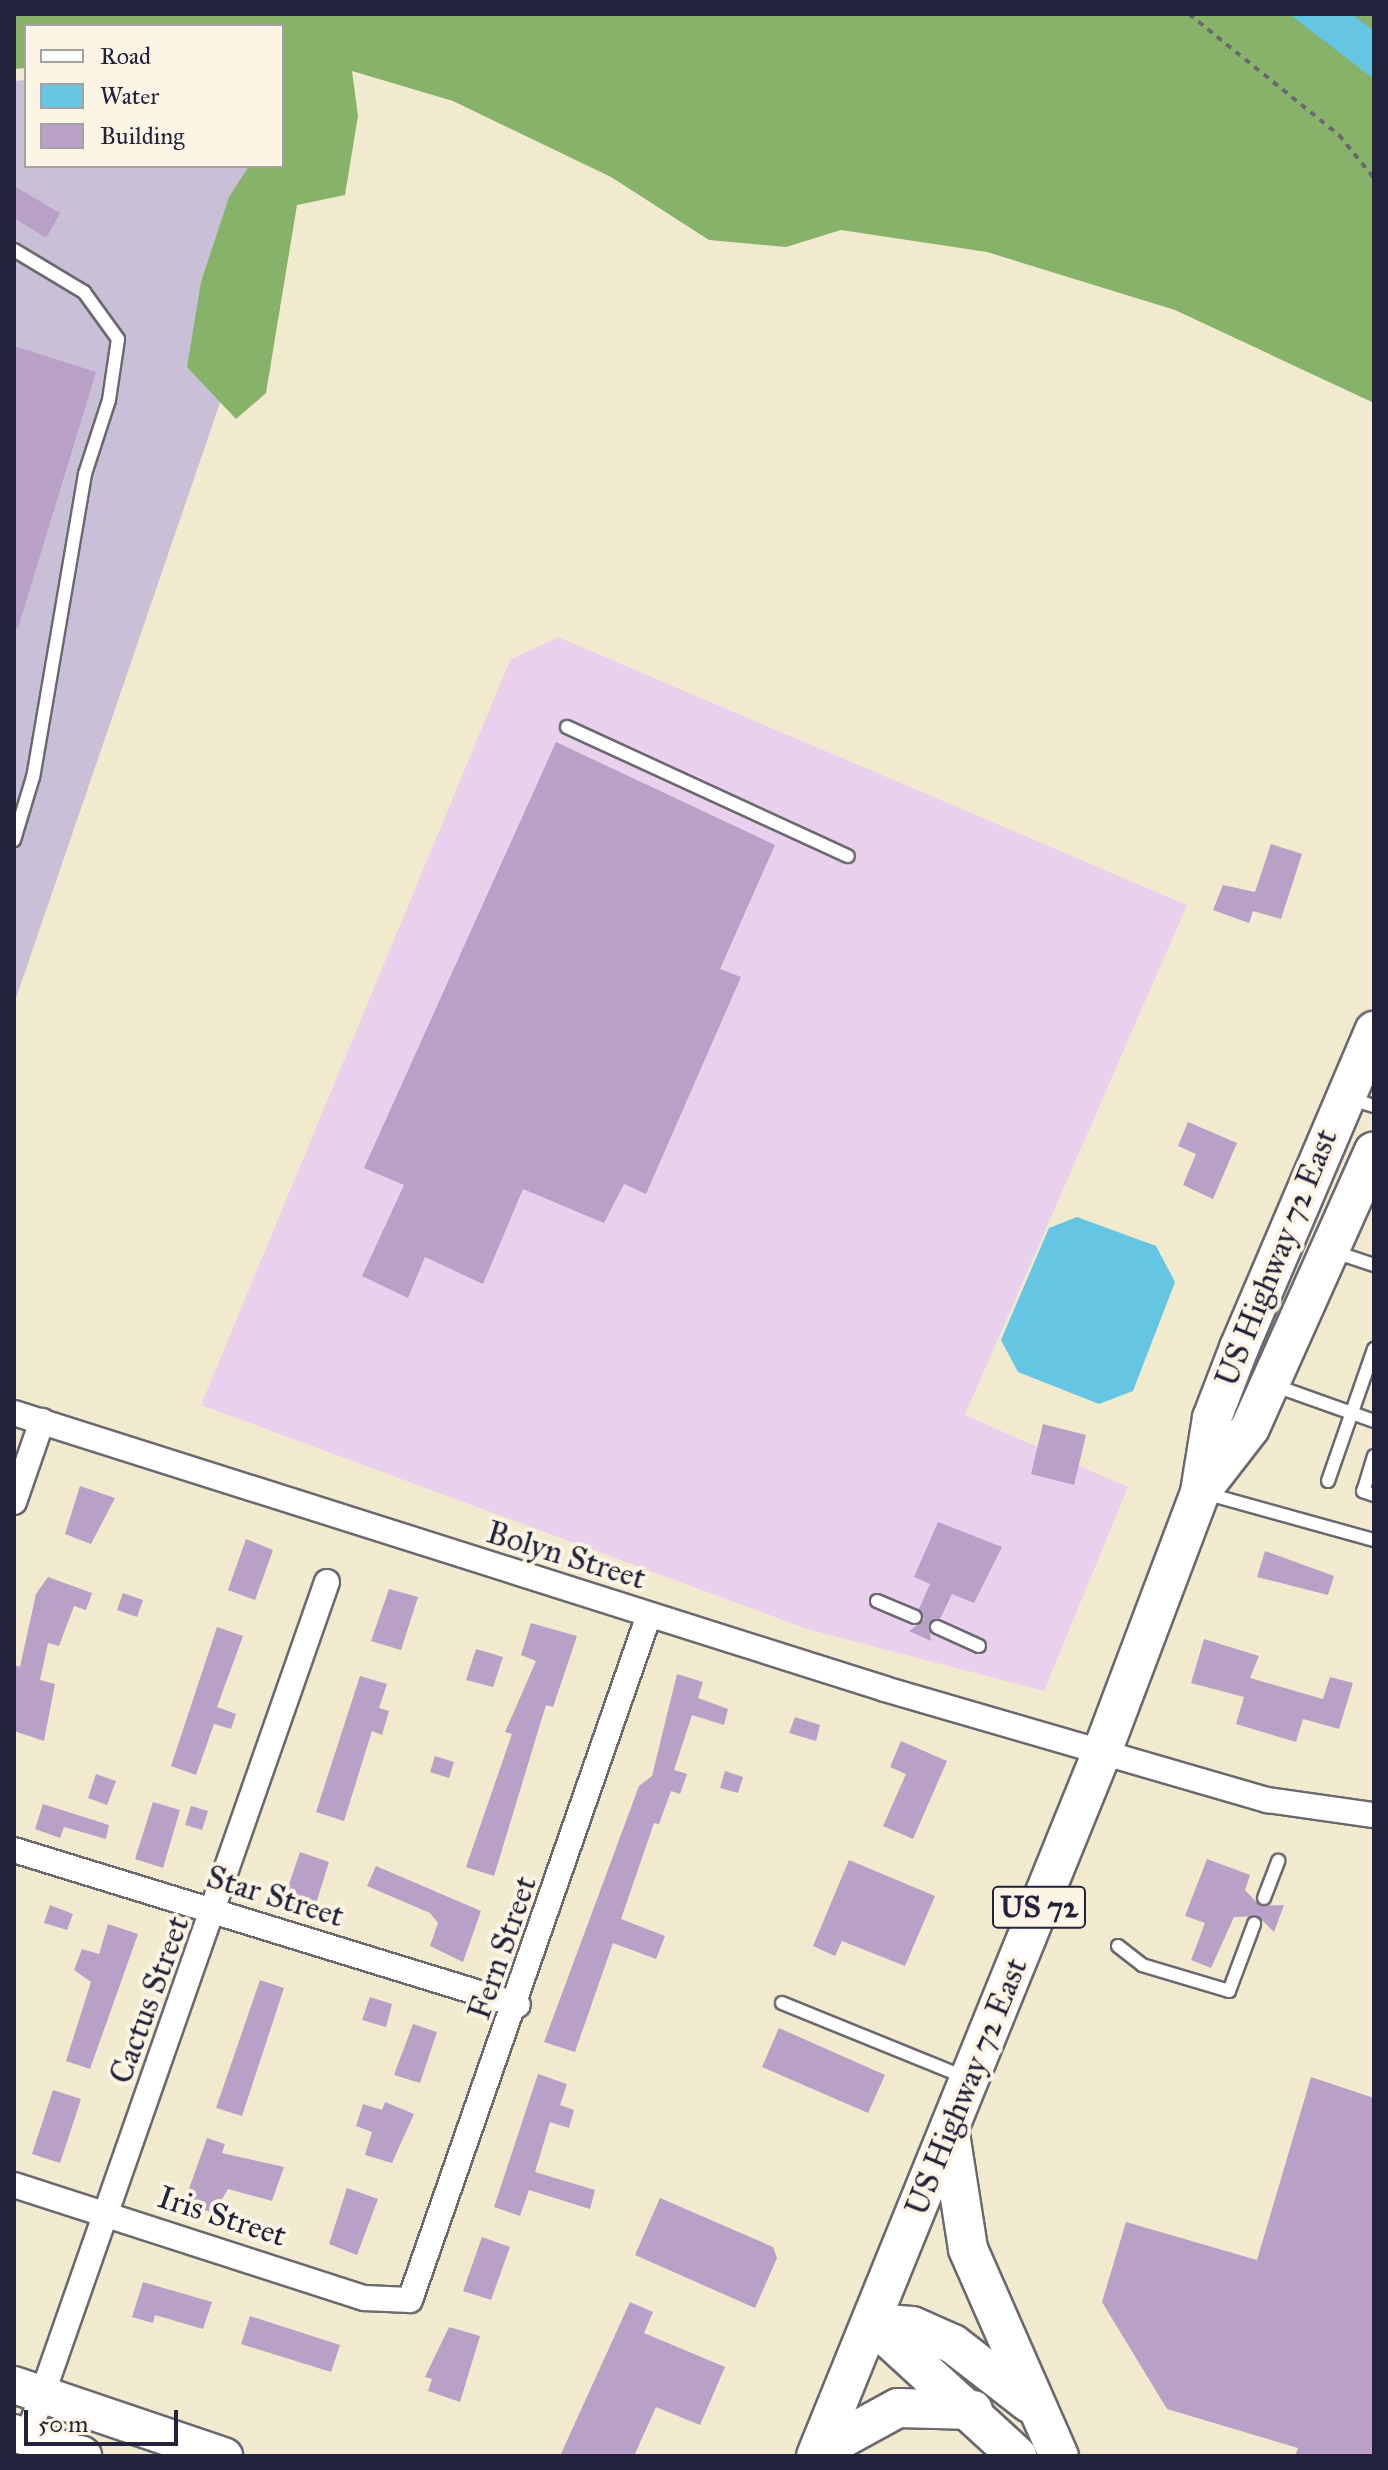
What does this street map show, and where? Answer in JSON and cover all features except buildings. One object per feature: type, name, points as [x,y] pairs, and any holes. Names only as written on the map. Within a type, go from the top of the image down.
[{"type":"highway","name":"US Highway 72 East","points":[[1200,1492],[1250,1428],[1270,1384],[1291,1282],[1359,1101],[1374,1031]]},
{"type":"highway","name":"US Highway 72 East","points":[[818,2453],[1102,1752],[1200,1492],[1212,1418],[1291,1282],[1330,1251],[1374,1151]]},
{"type":"highway","points":[[951,2129],[954,2190],[968,2249],[1059,2456]]},
{"type":"highway","points":[[872,2323],[912,2326],[953,2344],[1001,2376],[1042,2420]]},
{"type":"highway","points":[[872,2323],[901,2355],[973,2410],[1017,2456]]},
{"type":"highway","points":[[818,2453],[898,2408],[973,2410]]},
{"type":"main road","points":[[29,2390],[224,2456]]},
{"type":"main road","points":[[21,2442],[81,2456]]},
{"type":"street","name":"Bolyn Street","points":[[14,1413],[649,1615],[1102,1752],[1268,1800],[1374,1815]]},
{"type":"street","points":[[14,1502],[42,1421]]},
{"type":"street","name":"Cactus Street","points":[[21,2442],[29,2390],[107,2213],[215,1913],[327,1582]]},
{"type":"street","name":"Fern Street","points":[[410,2300],[518,2005],[649,1615]]},
{"type":"street","name":"Star Street","points":[[14,1850],[518,2005]]},
{"type":"street","name":"Iris Street","points":[[14,2185],[364,2298],[410,2300]]},
{"type":"lane","points":[[14,250],[84,292],[118,339],[109,400],[85,474],[33,777],[14,840]]},
{"type":"lane","points":[[567,727],[848,856]]},
{"type":"lane","points":[[1330,1251],[1374,1265]]},
{"type":"lane","points":[[1328,1481],[1374,1349]]},
{"type":"lane","points":[[1270,1384],[1374,1421]]},
{"type":"lane","points":[[1374,1456],[1363,1491],[1374,1495]]},
{"type":"lane","points":[[1200,1492],[1374,1540]]},
{"type":"lane","points":[[877,1601],[915,1617]]},
{"type":"lane","points":[[937,1627],[979,1646]]},
{"type":"lane","points":[[1264,1898],[1278,1861]]},
{"type":"lane","points":[[1118,1946],[1142,1965],[1229,1991],[1254,1924]]},
{"type":"lane","points":[[782,2003],[970,2079]]},
{"type":"path","points":[[1189,14],[1339,135],[1374,178]]},
{"type":"shaded area","points":[[336,64],[14,1004],[14,81],[24,80],[24,168],[284,168],[284,162]]},
{"type":"shaded area","points":[[558,637],[1187,905],[965,1415],[1128,1487],[1044,1691],[807,1629],[201,1405],[510,660]]},
{"type":"green space","points":[[14,14],[1374,14],[1374,403],[1175,310],[987,252],[841,230],[786,247],[709,240],[611,177],[453,101],[352,71],[358,116],[345,195],[297,205],[266,393],[236,419],[187,367],[201,282],[229,197],[248,168],[284,168],[284,24],[24,24],[24,68],[14,69]]},
{"type":"water","points":[[1289,14],[1352,14],[1374,31],[1374,79]]},
{"type":"water","points":[[1077,1217],[1156,1246],[1175,1282],[1133,1391],[1099,1404],[1018,1372],[1001,1340],[1049,1228]]}]
